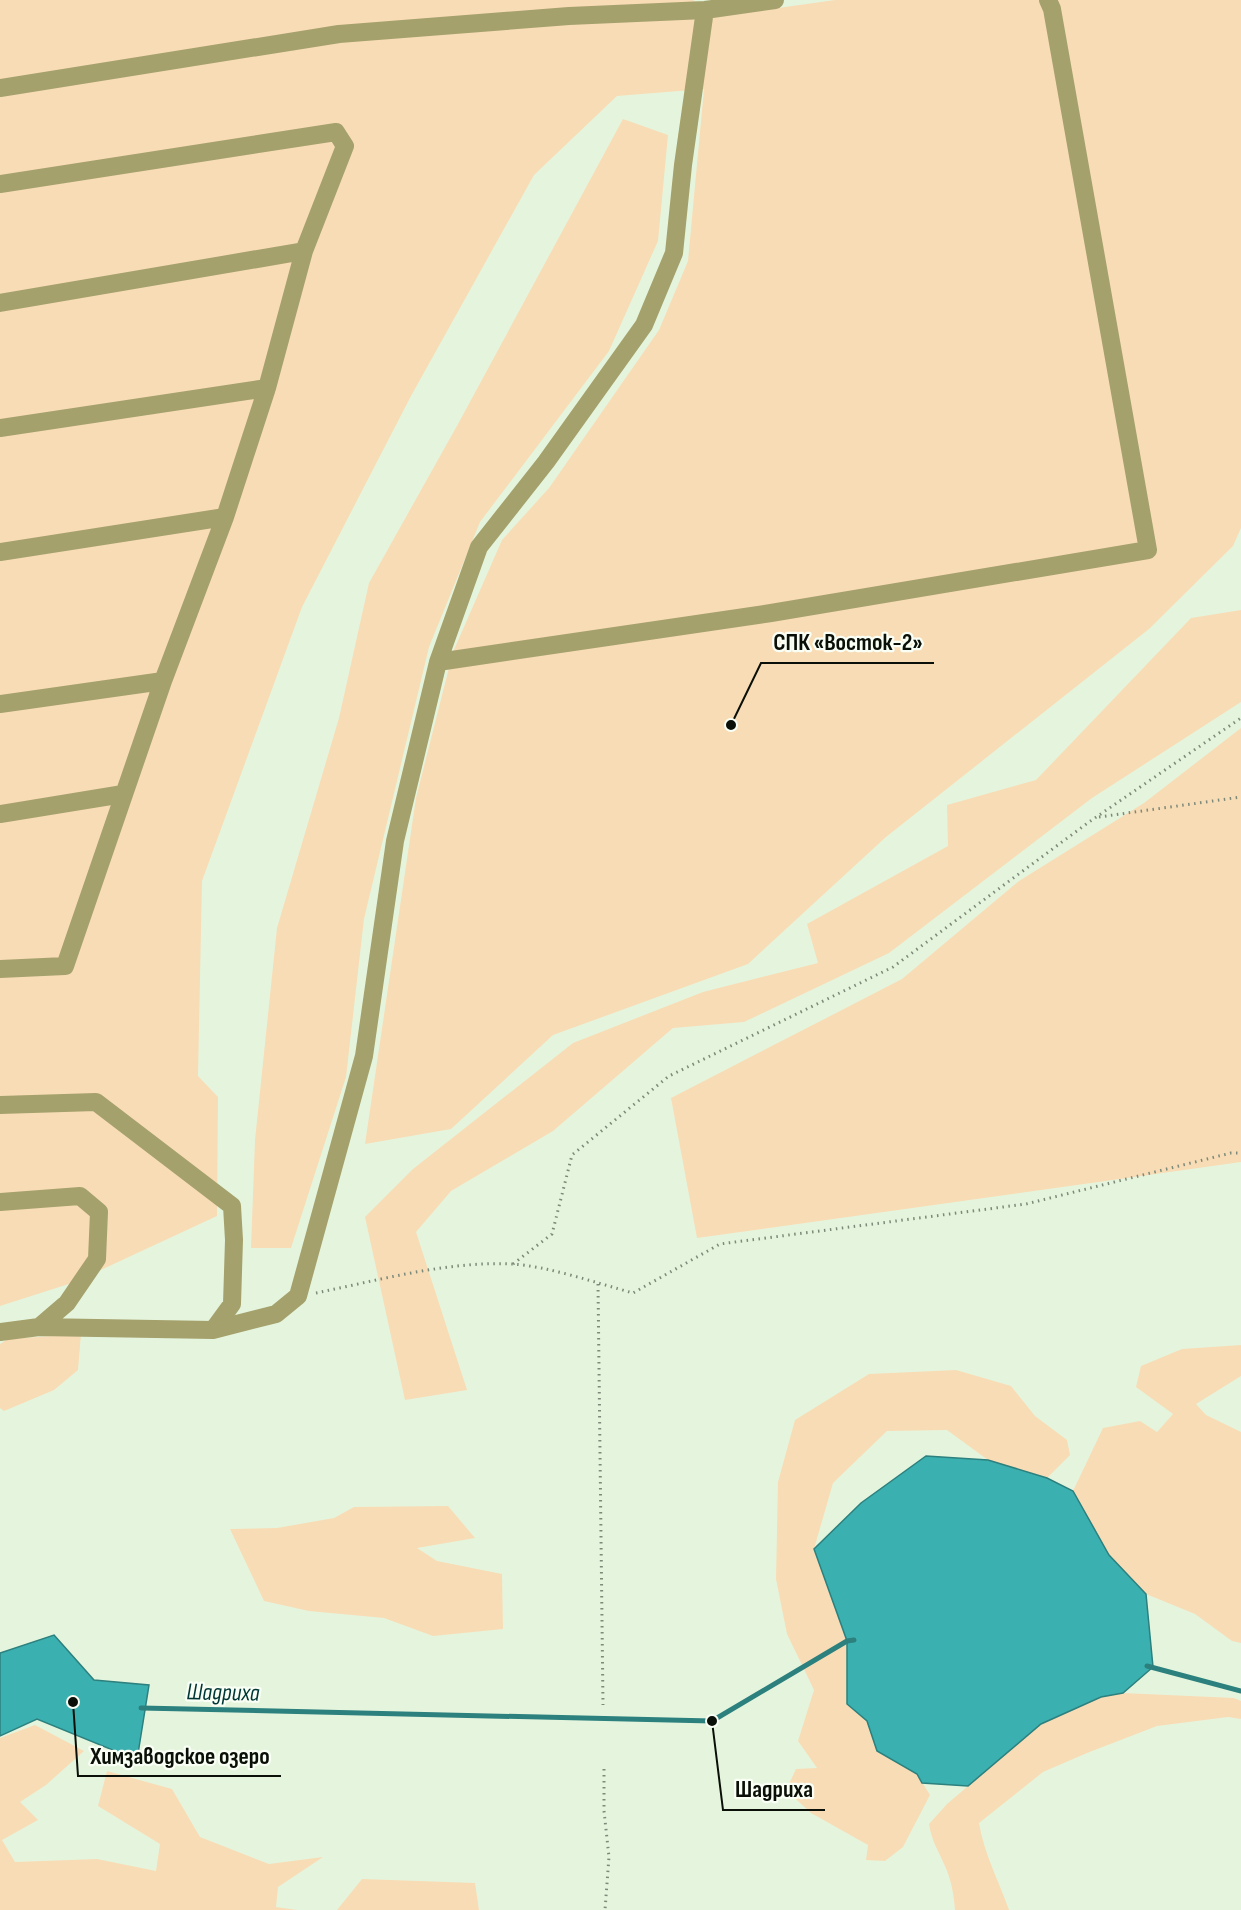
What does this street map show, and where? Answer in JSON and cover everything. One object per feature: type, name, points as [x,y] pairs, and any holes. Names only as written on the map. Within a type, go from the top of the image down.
[{"type":"street","points":[[0,88],[339,34],[569,16],[705,10],[776,0]]},
{"type":"street","points":[[438,662],[771,613],[1148,550],[1052,9],[1048,0]]},
{"type":"street","points":[[0,1332],[39,1327],[213,1330],[276,1314],[298,1296],[364,1056],[395,841],[438,662],[479,547],[546,462],[644,325],[674,253],[683,165],[705,10]]},
{"type":"street","points":[[0,184],[336,132],[345,147],[304,251],[267,388],[225,517],[163,681],[65,966],[0,969]]},
{"type":"street","points":[[0,303],[304,251]]},
{"type":"street","points":[[0,428],[267,388]]},
{"type":"street","points":[[0,552],[225,517]]},
{"type":"street","points":[[0,704],[163,681]]},
{"type":"street","points":[[0,814],[123,794]]},
{"type":"street","points":[[0,1105],[96,1102],[231,1206],[234,1240],[232,1304],[213,1330]]},
{"type":"street","points":[[0,1202],[80,1196],[99,1212],[97,1259],[67,1303],[39,1327]]},
{"type":"path","points":[[513,1264],[552,1234],[572,1155],[669,1076],[893,967],[1097,817],[1241,718]]},
{"type":"path","points":[[1097,817],[1241,797]]},
{"type":"path","points":[[298,1296],[457,1266],[513,1264],[633,1293],[720,1244],[1026,1204],[1231,1153],[1241,1153]]},
{"type":"path","points":[[598,1284],[603,1705]]},
{"type":"path","points":[[604,1769],[604,1811],[609,1857],[605,1910]]},
{"type":"shaded area","points":[[0,0],[693,0],[720,16],[835,0],[1241,0],[1241,528],[1233,546],[1149,629],[886,837],[748,964],[553,1035],[451,1129],[365,1144],[416,798],[453,652],[502,540],[549,488],[659,330],[688,261],[704,89],[617,96],[534,175],[411,396],[302,607],[202,881],[198,1076],[218,1097],[217,1216],[75,1282],[0,1306]]},
{"type":"shaded area","points":[[623,119],[668,135],[658,241],[609,351],[480,522],[429,647],[364,919],[346,1077],[291,1248],[251,1248],[255,1140],[277,928],[339,718],[369,583]]},
{"type":"shaded area","points":[[1241,610],[1241,702],[1092,798],[889,953],[744,1022],[673,1028],[553,1131],[451,1191],[416,1232],[467,1390],[405,1400],[365,1217],[413,1169],[573,1043],[703,992],[818,963],[807,924],[948,846],[947,805],[1036,780],[1191,618]]},
{"type":"shaded area","points":[[1241,728],[1241,1162],[697,1238],[671,1098],[902,979],[1019,881],[1144,803]]},
{"type":"shaded area","points":[[81,1334],[78,1370],[54,1390],[4,1411],[0,1408],[0,1344],[8,1339]]},
{"type":"shaded area","points":[[1241,1345],[1241,1376],[1196,1404],[1206,1415],[1241,1432],[1241,1643],[1232,1641],[1195,1614],[1146,1594],[1109,1555],[1073,1491],[1103,1428],[1140,1421],[1157,1432],[1173,1414],[1136,1387],[1141,1366],[1182,1349]]},
{"type":"shaded area","points":[[956,1370],[1011,1386],[1035,1416],[1067,1440],[1070,1455],[1047,1478],[988,1460],[947,1430],[887,1431],[833,1483],[814,1549],[847,1641],[847,1704],[867,1721],[877,1751],[917,1774],[930,1795],[903,1847],[885,1861],[866,1860],[868,1845],[811,1813],[786,1790],[796,1769],[817,1768],[798,1741],[814,1690],[787,1634],[776,1579],[778,1482],[795,1420],[869,1374]]},
{"type":"shaded area","points":[[448,1506],[475,1538],[417,1548],[437,1561],[502,1574],[503,1629],[433,1636],[384,1618],[309,1611],[264,1601],[230,1529],[277,1528],[334,1518],[354,1507]]},
{"type":"shaded area","points":[[1123,1693],[1234,1698],[1241,1701],[1241,1719],[1228,1717],[1157,1726],[1043,1772],[979,1823],[988,1857],[1009,1910],[955,1910],[950,1881],[929,1824],[947,1804],[1041,1724],[1101,1697]]},
{"type":"shaded area","points":[[35,1725],[84,1751],[46,1785],[20,1802],[38,1820],[2,1840],[15,1862],[97,1859],[156,1871],[160,1844],[98,1806],[107,1771],[172,1789],[200,1837],[269,1864],[323,1857],[278,1887],[276,1907],[297,1910],[0,1910],[0,1738]]},
{"type":"shaded area","points":[[362,1879],[475,1883],[479,1910],[337,1910]]},
{"type":"water","points":[[926,1456],[988,1460],[1047,1478],[1073,1491],[1109,1555],[1146,1594],[1153,1667],[1123,1693],[1101,1697],[1041,1724],[968,1786],[922,1783],[917,1774],[877,1751],[867,1721],[847,1704],[847,1641],[814,1549],[861,1503]]},
{"type":"water","points":[[54,1635],[94,1680],[149,1685],[137,1760],[37,1719],[0,1736],[0,1653]]},
{"type":"waterway","name":"Шадриха","points":[[141,1708],[712,1721],[847,1641],[854,1640]]},
{"type":"waterway","name":"Шадриха","points":[[1147,1666],[1241,1691]]},
{"type":"place","name":"СПК «Восток-2»","points":[[731,725]]},
{"type":"place","name":"Химзаводское озеро","points":[[73,1702]]},
{"type":"place","name":"Шадриха","points":[[712,1721]]}]
